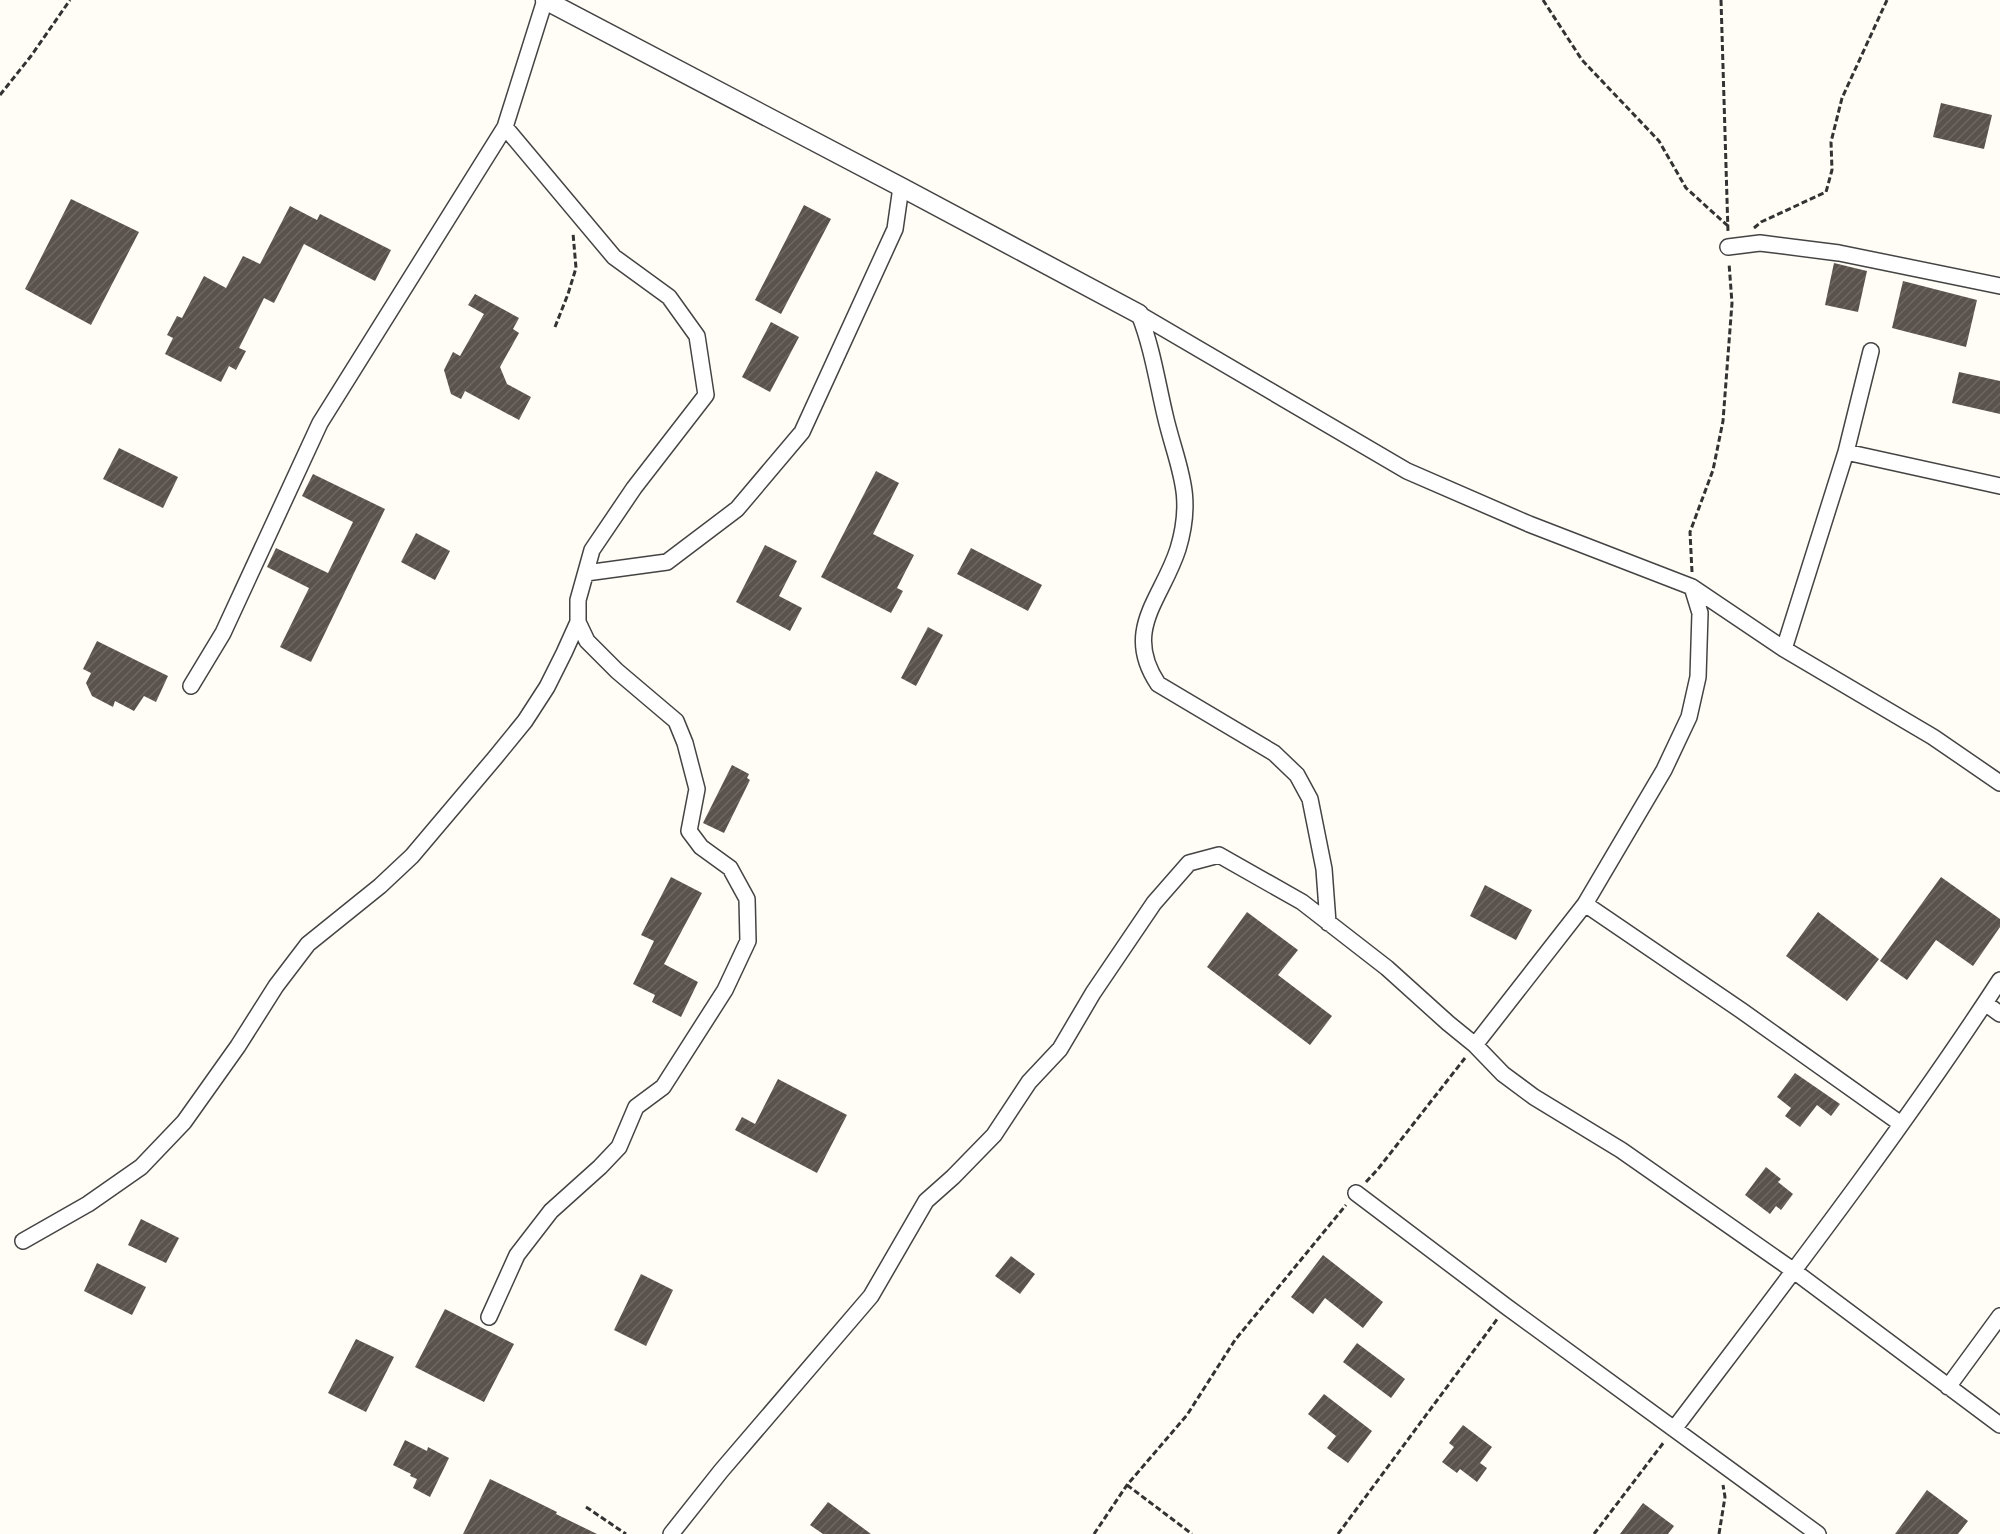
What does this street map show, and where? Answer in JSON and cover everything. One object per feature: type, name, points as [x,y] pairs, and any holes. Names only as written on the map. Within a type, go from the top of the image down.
[{"type":"street","points":[[191,686],[223,633],[320,423],[505,127],[545,0],[901,186],[1139,314],[1407,471],[1529,524],[1692,587],[1784,649],[1933,737],[2000,783]]},
{"type":"street","points":[[489,1317],[517,1255],[551,1212],[619,1147],[636,1107],[663,1086],[725,990],[748,941],[747,899],[730,868],[701,847],[689,831],[697,789],[685,743],[676,721],[617,671],[587,641],[578,622],[578,600],[592,550],[634,488],[706,395],[697,336],[669,297],[614,257],[505,127]]},
{"type":"street","points":[[586,573],[668,562],[737,509],[802,432],[895,229],[901,186]]},
{"type":"street","points":[[1728,247],[1760,243],[1839,253],[2000,286]]},
{"type":"street","points":[[1139,314],[1149,340],[1166,419],[1183,478],[1186,502],[1178,549],[1145,624],[1143,652],[1148,669],[1158,684],[1274,753],[1297,775],[1310,799],[1324,869],[1328,924]]},
{"type":"street","points":[[1784,649],[1846,452],[1871,351]]},
{"type":"street","points":[[1846,452],[2000,486]]},
{"type":"street","points":[[1475,1045],[1585,904],[1664,770],[1689,717],[1698,677],[1700,613],[1692,587]]},
{"type":"street","points":[[23,1240],[88,1204],[141,1167],[184,1122],[238,1046],[276,986],[308,944],[380,886],[412,856],[525,721],[547,687],[578,622]]},
{"type":"street","points":[[671,1534],[729,1462],[871,1296],[926,1201],[994,1135],[1029,1082],[1060,1049],[1093,993],[1154,903],[1189,863],[1219,855],[1302,902],[1387,968],[1475,1045],[1503,1074],[1534,1097],[1621,1150],[1794,1271],[2000,1425]]},
{"type":"street","points":[[1585,904],[1742,1011],[1901,1124]]},
{"type":"street","points":[[1674,1429],[1794,1271],[1901,1124],[2000,980]]},
{"type":"street","points":[[1985,1003],[2000,1014]]},
{"type":"street","points":[[1356,1193],[1818,1534]]},
{"type":"street","points":[[1948,1387],[2000,1316]]},
{"type":"path","points":[[0,95],[31,56],[70,0]]},
{"type":"path","points":[[1543,0],[1582,60],[1659,141],[1686,188],[1728,226]]},
{"type":"path","points":[[1692,587],[1690,532],[1713,470],[1723,421],[1732,303],[1728,247],[1721,0]]},
{"type":"path","points":[[1753,228],[1761,222],[1826,192],[1832,170],[1831,142],[1842,98],[1887,0]]},
{"type":"path","points":[[555,327],[576,268],[570,204]]},
{"type":"path","points":[[1094,1534],[1127,1485],[1187,1415],[1235,1340],[1378,1169],[1475,1045]]},
{"type":"path","points":[[1338,1534],[1507,1306]]},
{"type":"path","points":[[1594,1534],[1674,1429]]},
{"type":"path","points":[[1719,1534],[1725,1497],[1720,1462]]},
{"type":"path","points":[[1127,1485],[1192,1534]]},
{"type":"path","points":[[586,1507],[626,1534]]},
{"type":"building","points":[[1941,103],[1992,115],[1984,149],[1933,137]]},
{"type":"building","points":[[71,199],[139,232],[91,325],[25,289]]},
{"type":"building","points":[[804,205],[831,219],[781,314],[755,300]]},
{"type":"building","points":[[290,206],[317,220],[320,214],[391,250],[375,281],[304,244],[274,303],[264,298],[239,348],[246,351],[236,370],[229,366],[221,382],[165,354],[173,338],[167,335],[177,316],[182,318],[204,276],[226,288],[243,256],[260,264]]},
{"type":"building","points":[[1834,263],[1867,271],[1858,312],[1825,305]]},
{"type":"building","points":[[1903,281],[1977,300],[1966,347],[1892,328]]},
{"type":"building","points":[[475,294],[519,318],[513,329],[519,333],[500,367],[507,384],[531,397],[519,420],[465,391],[461,399],[451,394],[444,370],[453,352],[460,356],[484,314],[468,305]]},
{"type":"building","points":[[771,322],[799,337],[770,392],[742,377]]},
{"type":"building","points":[[1959,372],[2000,381],[2000,414],[1952,403]]},
{"type":"building","points":[[119,448],[178,477],[163,508],[103,479]]},
{"type":"building","points":[[876,471],[899,483],[873,534],[914,555],[897,588],[903,591],[891,613],[821,577]]},
{"type":"building","points":[[313,474],[385,509],[311,662],[280,647],[309,588],[267,567],[276,548],[328,573],[353,522],[302,496]]},
{"type":"building","points":[[416,533],[450,551],[435,580],[401,562]]},
{"type":"building","points":[[765,545],[797,561],[779,596],[802,608],[790,631],[736,602]]},
{"type":"building","points":[[971,548],[1042,585],[1028,611],[957,574]]},
{"type":"building","points":[[928,627],[943,635],[916,686],[901,678]]},
{"type":"building","points":[[97,641],[168,676],[156,702],[144,696],[134,711],[115,701],[113,707],[92,696],[86,683],[91,673],[83,669]]},
{"type":"building","points":[[732,765],[749,774],[747,778],[750,780],[724,833],[703,823]]},
{"type":"building","points":[[671,877],[702,893],[664,964],[698,982],[681,1017],[652,1002],[655,995],[633,984],[654,941],[641,935]]},
{"type":"building","points":[[1941,877],[2000,919],[2000,927],[1973,966],[1936,940],[1907,980],[1880,961]]},
{"type":"building","points":[[1485,885],[1532,910],[1516,940],[1470,916]]},
{"type":"building","points":[[1247,912],[1298,950],[1278,975],[1332,1016],[1310,1045],[1207,967]]},
{"type":"building","points":[[1818,912],[1879,959],[1847,1001],[1786,956]]},
{"type":"building","points":[[1795,1073],[1840,1104],[1831,1116],[1817,1105],[1800,1127],[1785,1116],[1791,1108],[1777,1097]]},
{"type":"building","points":[[778,1079],[847,1115],[817,1173],[735,1130],[742,1117],[755,1124]]},
{"type":"building","points":[[1766,1167],[1781,1179],[1778,1182],[1793,1194],[1781,1210],[1776,1206],[1770,1214],[1745,1195]]},
{"type":"building","points":[[141,1219],[179,1238],[166,1263],[128,1245]]},
{"type":"building","points":[[1323,1255],[1383,1302],[1363,1328],[1325,1298],[1313,1314],[1291,1297]]},
{"type":"building","points":[[1011,1256],[1035,1274],[1020,1294],[995,1276]]},
{"type":"building","points":[[97,1263],[146,1287],[132,1315],[84,1291]]},
{"type":"building","points":[[641,1274],[673,1290],[646,1346],[614,1330]]},
{"type":"building","points":[[445,1309],[514,1344],[484,1402],[415,1367]]},
{"type":"building","points":[[356,1339],[394,1357],[366,1412],[328,1393]]},
{"type":"building","points":[[1357,1343],[1405,1379],[1391,1398],[1343,1362]]},
{"type":"building","points":[[1324,1394],[1372,1431],[1348,1463],[1327,1448],[1336,1436],[1308,1414]]},
{"type":"building","points":[[1463,1425],[1492,1447],[1480,1463],[1487,1468],[1477,1482],[1460,1469],[1457,1473],[1442,1462],[1454,1447],[1449,1443]]},
{"type":"building","points":[[405,1440],[427,1451],[428,1447],[449,1458],[430,1497],[413,1488],[417,1479],[393,1465]]},
{"type":"building","points":[[490,1479],[557,1512],[556,1514],[597,1534],[463,1534]]},
{"type":"building","points":[[1927,1490],[1968,1521],[1958,1534],[1895,1534]]},
{"type":"building","points":[[828,1502],[871,1534],[823,1534],[810,1525]]},
{"type":"building","points":[[1643,1503],[1674,1526],[1668,1534],[1620,1534]]}]
